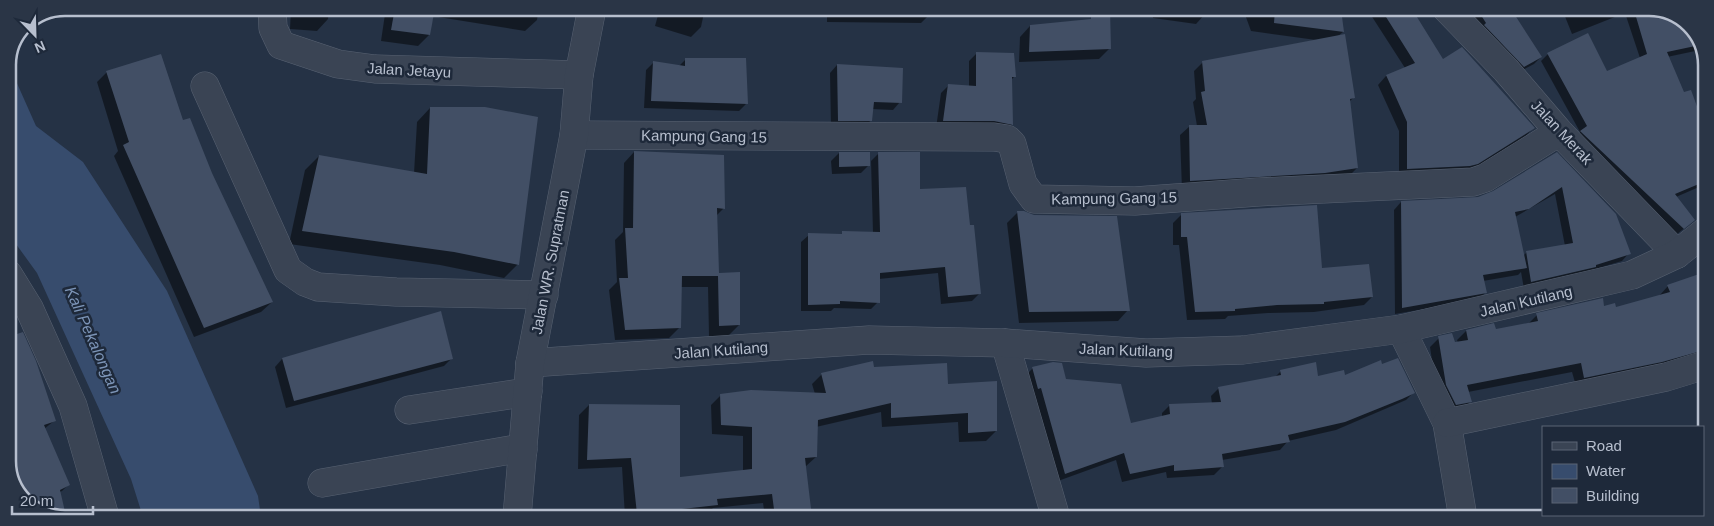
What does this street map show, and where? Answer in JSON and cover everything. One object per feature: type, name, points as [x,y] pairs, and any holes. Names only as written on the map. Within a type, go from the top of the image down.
[{"type":"street","name":"Jalan Jetayu","points":[[272,16],[273,28],[280,45],[338,64],[375,69],[579,75]]},
{"type":"street","name":"Jalan WR. Supratman","points":[[518,510],[530,363],[574,135],[579,75],[590,16]]},
{"type":"street","name":"Jalan Merak","points":[[1457,16],[1559,132],[1695,242]]},
{"type":"street","points":[[205,86],[288,270],[294,276],[318,287],[396,292],[544,295]]},
{"type":"street","name":"Kampung Gang 15","points":[[574,135],[994,137],[1007,139],[1012,144],[1023,184],[1034,199],[1135,201],[1258,192],[1473,182],[1485,178],[1559,132]]},
{"type":"street","name":"Jalan Kutilang","points":[[530,363],[869,340],[1006,343],[1146,353],[1243,350],[1401,329],[1632,275],[1695,242]]},
{"type":"street","points":[[16,287],[29,308],[73,406],[103,510]]},
{"type":"street","points":[[1401,329],[1447,423],[1457,510]]},
{"type":"street","points":[[1006,343],[1054,510]]},
{"type":"street","points":[[1447,423],[1666,377],[1698,367]]},
{"type":"street","points":[[409,410],[528,392]]},
{"type":"street","points":[[322,483],[510,450],[523,450]]},
{"type":"water","name":"Kali Pekalongan","points":[[16,81],[36,126],[83,162],[167,291],[258,496],[260,510],[141,510],[131,479],[37,273],[16,244]]},
{"type":"building","points":[[394,16],[434,16],[430,35],[391,30]]},
{"type":"building","points":[[1091,16],[1110,16],[1111,49],[1029,52],[1030,25],[1091,19]]},
{"type":"building","points":[[1274,16],[1342,16],[1344,32],[1274,23]]},
{"type":"building","points":[[1385,16],[1416,16],[1443,59],[1462,47],[1535,128],[1478,164],[1407,169],[1407,122],[1386,75],[1415,63]]},
{"type":"building","points":[[1482,16],[1516,16],[1542,57],[1524,67],[1484,25],[1486,23]]},
{"type":"building","points":[[1636,16],[1655,17],[1670,21],[1688,36],[1694,46],[1667,52],[1684,92],[1691,90],[1698,109],[1698,184],[1675,194],[1695,220],[1684,229],[1580,131],[1587,126],[1547,53],[1588,33],[1607,71],[1647,54]]},
{"type":"building","points":[[1345,34],[1355,98],[1350,99],[1358,168],[1325,173],[1190,181],[1189,125],[1207,125],[1201,92],[1205,91],[1202,61]]},
{"type":"building","points":[[976,52],[1014,53],[1016,77],[1012,77],[1013,125],[994,121],[943,121],[948,84],[976,86]]},
{"type":"building","points":[[161,54],[183,120],[190,118],[212,173],[273,302],[204,328],[123,145],[129,142],[106,71]]},
{"type":"building","points":[[685,58],[746,58],[748,104],[651,101],[653,61],[685,66]]},
{"type":"building","points":[[837,64],[903,68],[902,103],[874,102],[872,121],[838,121]]},
{"type":"building","points":[[430,107],[485,107],[538,117],[519,265],[454,252],[302,231],[319,155],[427,174]]},
{"type":"building","points":[[634,151],[724,155],[725,209],[717,208],[719,273],[740,272],[740,325],[719,326],[718,276],[682,276],[681,328],[625,330],[619,278],[628,278],[625,228],[633,228]]},
{"type":"building","points":[[839,152],[870,152],[870,166],[839,167]]},
{"type":"building","points":[[878,152],[920,152],[920,189],[966,187],[970,225],[974,225],[981,294],[948,297],[945,267],[880,273],[880,303],[840,301],[840,304],[808,305],[808,233],[842,234],[842,231],[880,232]]},
{"type":"building","points":[[1557,152],[1616,214],[1631,254],[1596,265],[1596,267],[1531,282],[1526,251],[1573,243],[1562,187],[1529,209],[1515,212],[1527,268],[1483,275],[1487,293],[1402,308],[1401,201],[1478,197],[1493,191]]},
{"type":"building","points":[[1317,205],[1322,268],[1369,264],[1373,297],[1324,302],[1324,304],[1277,305],[1235,309],[1235,311],[1195,312],[1187,237],[1181,237],[1181,213]]},
{"type":"building","points":[[1017,211],[1024,211],[1034,215],[1117,216],[1130,311],[1029,312]]},
{"type":"building","points":[[1698,274],[1698,352],[1662,362],[1584,378],[1581,363],[1467,385],[1472,402],[1456,405],[1446,385],[1438,336],[1452,333],[1455,342],[1468,340],[1466,330],[1494,323],[1496,329],[1538,321],[1536,313],[1603,298],[1604,306],[1615,303],[1616,307],[1670,292],[1667,285]]},
{"type":"building","points":[[441,311],[453,359],[294,401],[282,358]]},
{"type":"building","points":[[23,332],[36,361],[56,421],[44,425],[70,485],[60,490],[65,510],[44,505],[33,498],[23,485],[17,470],[16,334]]},
{"type":"building","points":[[1398,358],[1415,393],[1402,399],[1345,422],[1288,435],[1290,442],[1222,454],[1224,467],[1174,471],[1174,465],[1130,474],[1124,453],[1065,474],[1041,388],[1038,389],[1032,367],[1053,362],[1062,363],[1066,379],[1121,384],[1131,423],[1170,414],[1169,404],[1221,402],[1218,387],[1281,375],[1280,370],[1316,362],[1318,376],[1344,370],[1345,375],[1381,360],[1382,364]]},
{"type":"building","points":[[873,361],[874,367],[947,363],[948,384],[997,381],[997,431],[968,433],[968,413],[891,418],[891,403],[818,420],[817,457],[805,458],[811,510],[774,510],[772,494],[717,499],[718,505],[673,510],[637,510],[631,458],[587,460],[589,404],[680,405],[680,477],[752,469],[752,427],[721,425],[720,394],[751,390],[826,393],[821,373]]}]
